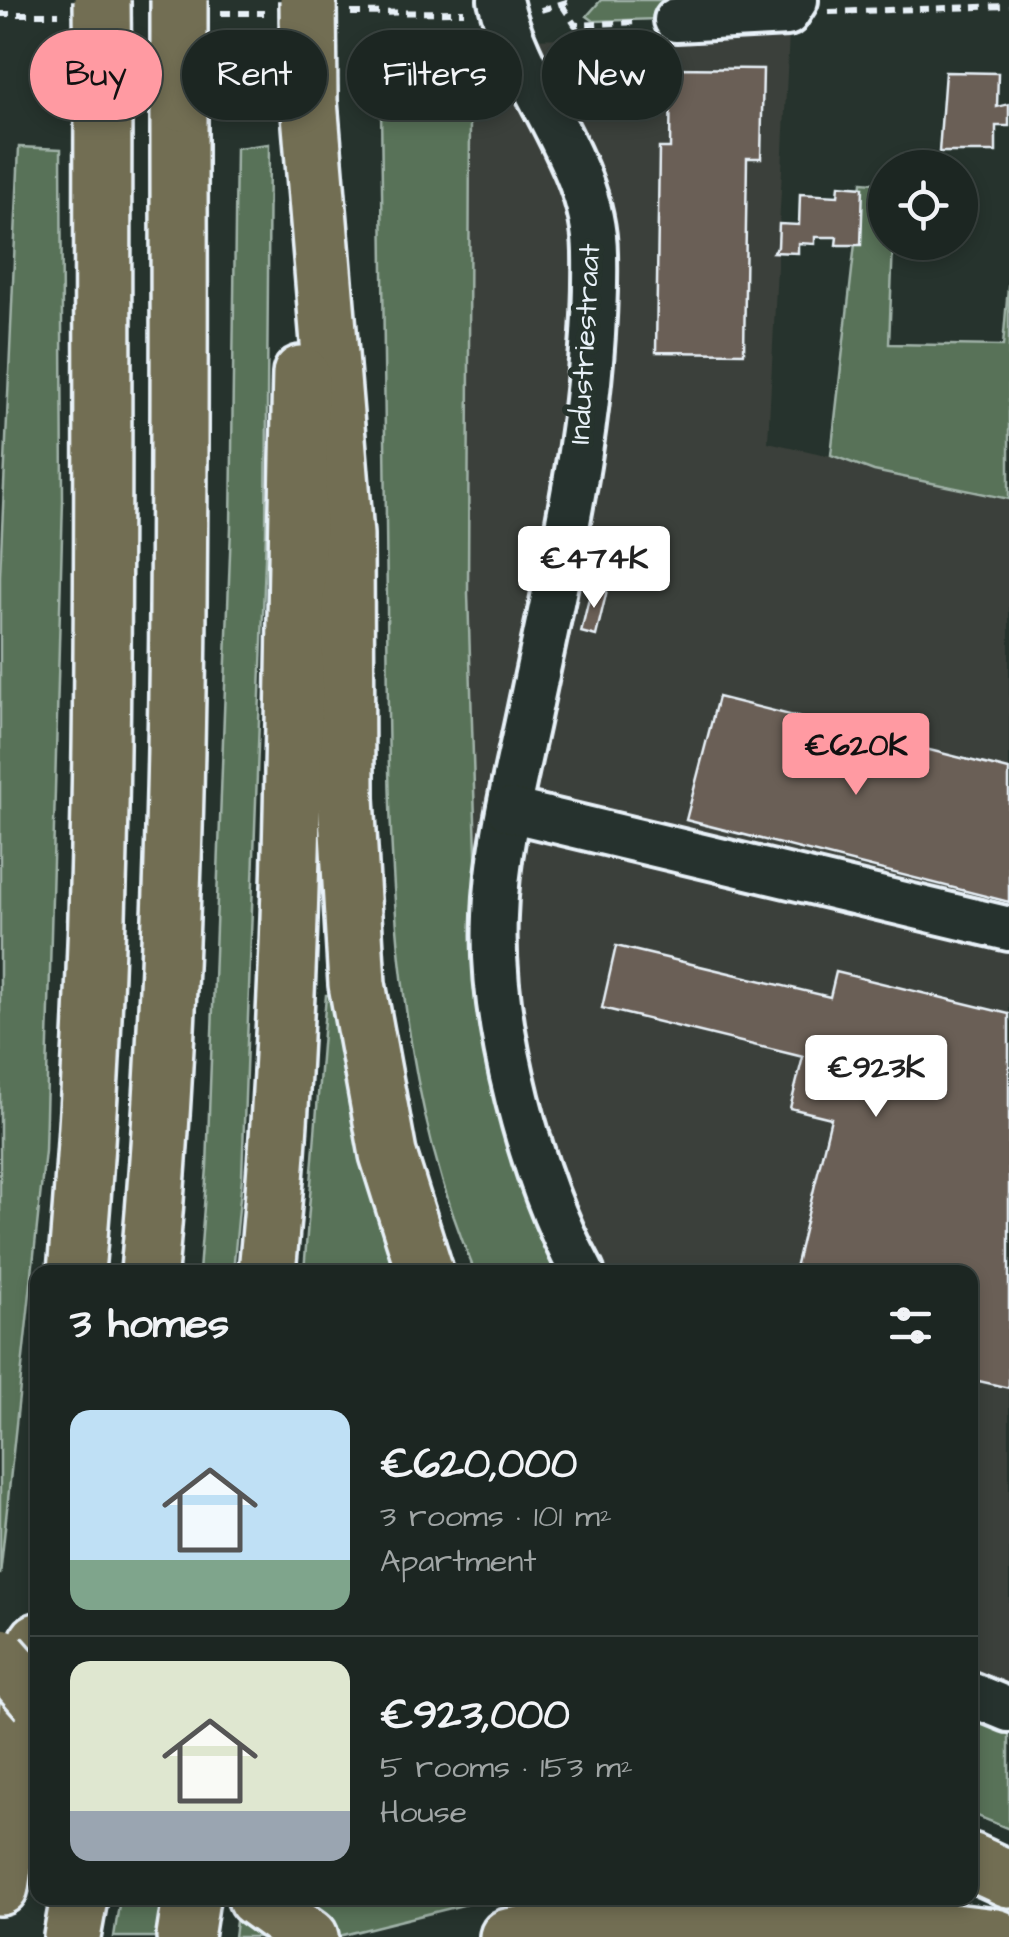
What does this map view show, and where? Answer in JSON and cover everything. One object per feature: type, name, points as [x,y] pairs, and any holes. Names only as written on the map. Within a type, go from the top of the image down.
[{"type":"highway","points":[[77,1265],[87,1152],[104,764],[102,0]]},
{"type":"highway","points":[[151,1265],[160,1156],[176,773],[179,0]]},
{"type":"highway","points":[[308,0],[308,30]]},
{"type":"highway","points":[[267,1265],[275,1187],[292,788],[309,120]]},
{"type":"highway","points":[[310,120],[345,535],[346,798],[357,984],[388,1154],[423,1265]]},
{"type":"highway","points":[[0,1656],[30,1690]]},
{"type":"highway","points":[[0,1887],[30,1693]]},
{"type":"highway","points":[[978,1865],[1009,1880]]},
{"type":"highway","points":[[72,1937],[78,1905]]},
{"type":"highway","points":[[185,1937],[189,1905]]},
{"type":"highway","points":[[266,1905],[310,1937]]},
{"type":"highway","points":[[508,1937],[593,1923],[736,1915],[806,1916],[996,1937]]},
{"type":"lane","name":"Industriestraat","points":[[500,0],[520,54],[588,200],[595,248],[594,306],[574,503],[509,810],[495,915],[498,1014],[527,1132],[579,1265]]},
{"type":"lane","points":[[676,20],[792,7]]},
{"type":"lane","points":[[509,810],[1009,929]]},
{"type":"lane","points":[[978,1697],[1009,1710]]},
{"type":"path","points":[[562,5],[575,26],[676,20]]},
{"type":"path","points":[[792,7],[1009,6]]},
{"type":"shaded area","points":[[789,34],[768,442],[1009,496],[1009,1734],[978,1718],[978,1265],[555,1265],[505,1129],[481,1016],[468,593],[470,120],[522,120],[522,39],[542,39],[542,120],[682,120],[682,36]]},
{"type":"green space","points":[[601,0],[753,0],[660,19],[594,21],[587,16]]},
{"type":"green space","points":[[381,120],[470,120],[468,593],[481,1016],[505,1129],[555,1265],[472,1265],[446,1193],[424,1111],[398,943],[392,858]]},
{"type":"green space","points":[[269,144],[266,532],[242,1177],[234,1265],[200,1265],[207,1167],[231,527],[236,148]]},
{"type":"green space","points":[[19,147],[61,149],[63,500],[45,1151],[0,1575],[0,576]]},
{"type":"green space","points":[[862,182],[868,183],[868,260],[892,260],[889,344],[1003,346],[1009,275],[1009,499],[874,471],[831,455]]},
{"type":"green space","points":[[326,995],[335,995],[398,1265],[305,1265]]},
{"type":"green space","points":[[978,1718],[1009,1734],[1009,1829],[978,1816]]},
{"type":"green space","points":[[119,1905],[162,1905],[158,1937],[114,1937]]},
{"type":"green space","points":[[238,1905],[463,1905],[335,1937],[234,1937]]},
{"type":"building","points":[[682,68],[763,69],[761,158],[747,158],[744,353],[656,352],[659,148],[670,148],[670,120],[682,120]]},
{"type":"building","points":[[945,72],[998,73],[997,107],[1009,104],[1009,126],[996,126],[996,152],[939,150]]},
{"type":"building","points":[[839,185],[863,187],[861,245],[836,245],[837,237],[815,237],[815,244],[798,243],[798,253],[773,252],[778,247],[779,224],[799,225],[800,194],[838,196]]},
{"type":"building","points":[[592,586],[607,590],[596,636],[581,632]]},
{"type":"building","points":[[718,697],[1009,770],[1009,902],[686,820]]},
{"type":"building","points":[[616,946],[830,997],[836,972],[1009,1014],[1009,1388],[978,1381],[978,1265],[796,1265],[831,1118],[790,1108],[803,1057],[602,1008]]}]
